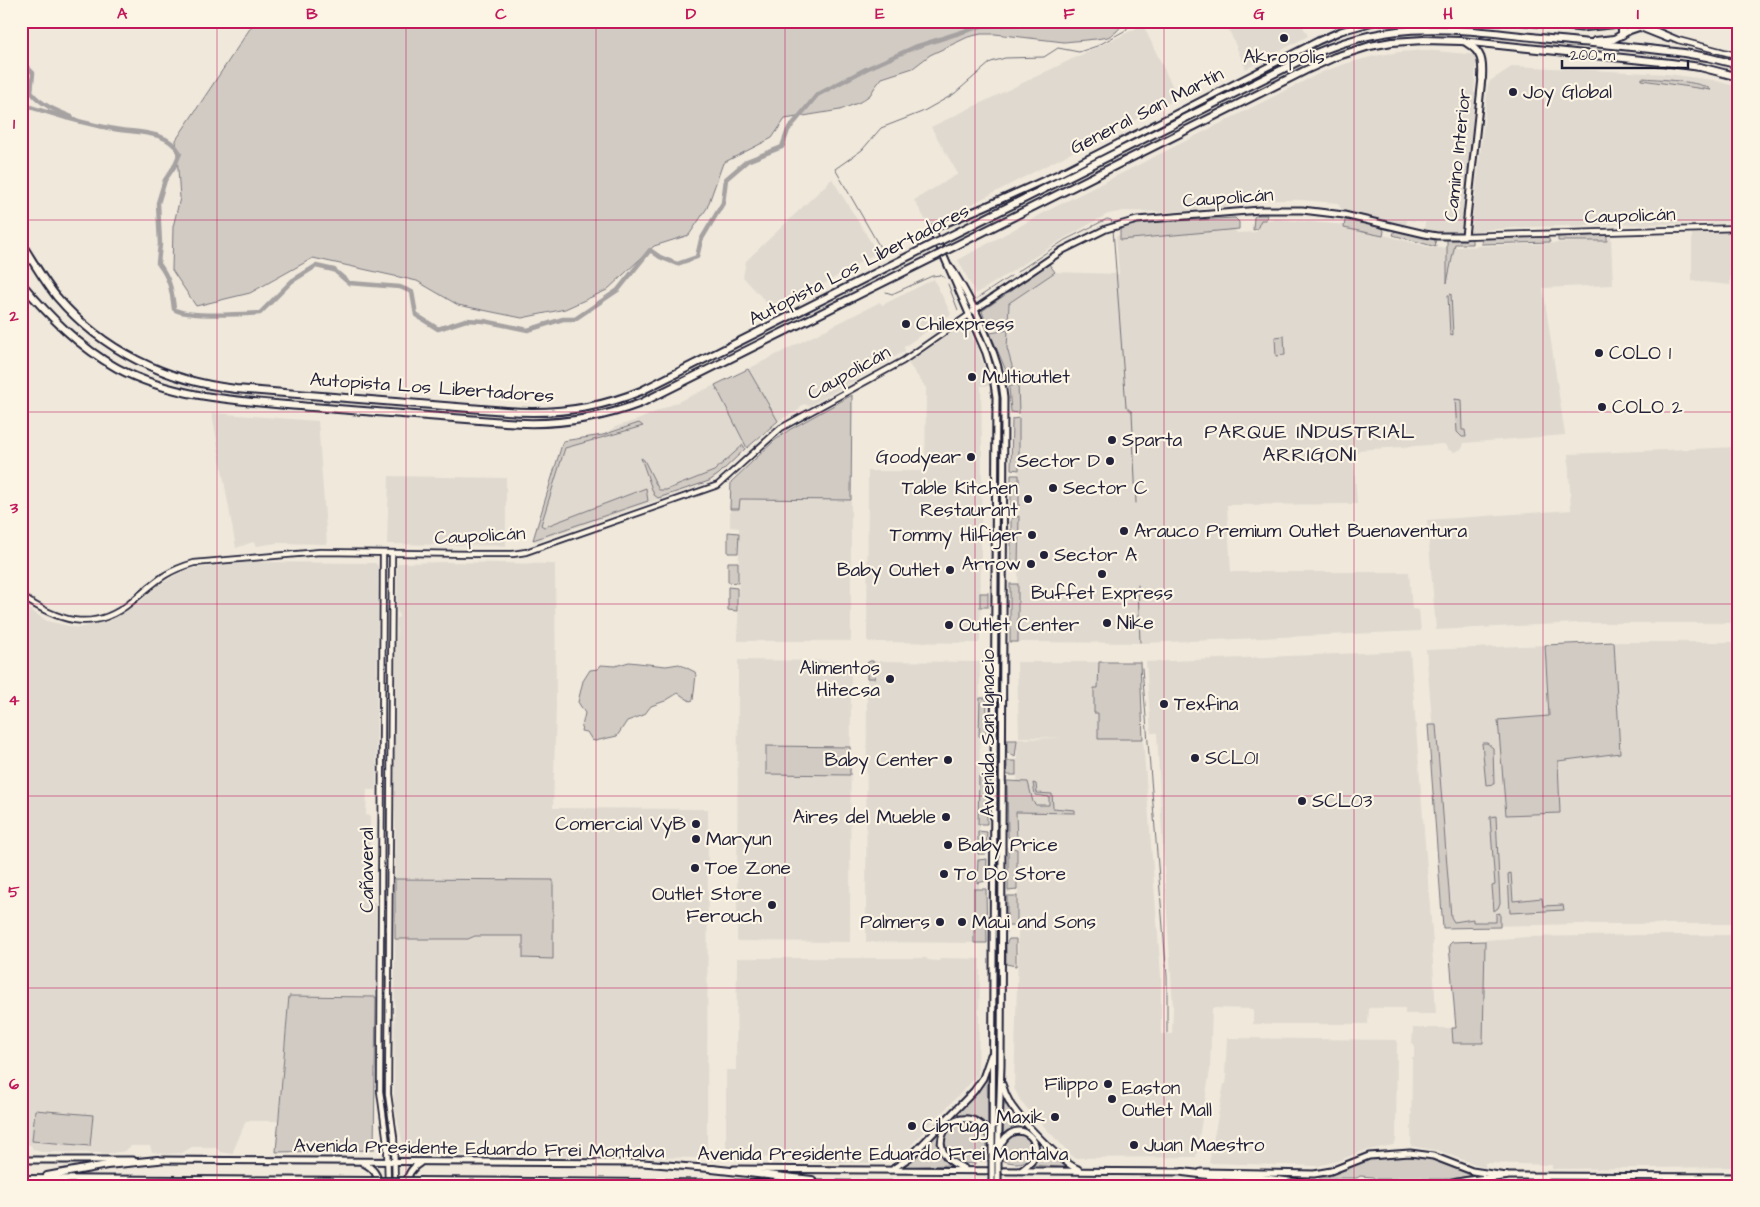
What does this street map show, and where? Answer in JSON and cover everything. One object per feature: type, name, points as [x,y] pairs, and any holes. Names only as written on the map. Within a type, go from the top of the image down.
[{"type":"highway","points":[[1620,24],[1622,35]]},
{"type":"highway","points":[[1590,43],[1614,39],[1642,26]]},
{"type":"highway","name":"Autopista Los Libertadores","points":[[21,243],[52,291],[83,324],[124,354],[166,374],[200,383],[230,388],[534,413],[585,408],[614,401],[641,391],[1300,60],[1355,38],[1396,30],[1430,28],[1470,30],[1684,53],[1739,65]]},
{"type":"highway","name":"Autopista Los Libertadores","points":[[21,284],[58,324],[96,355],[129,374],[175,391],[226,400],[505,422],[540,424],[566,422],[621,410],[650,399],[1330,59],[1358,49],[1392,42],[1424,40],[1461,41],[1671,63],[1708,69],[1739,77]]},
{"type":"highway","points":[[1461,41],[1472,46],[1482,58],[1482,78]]},
{"type":"highway","points":[[1483,68],[1490,72]]},
{"type":"highway","points":[[25,1179],[96,1167],[158,1160]]},
{"type":"highway","points":[[712,1169],[846,1184]]},
{"type":"highway","points":[[1183,1172],[1268,1178],[1324,1186]]},
{"type":"highway","points":[[1440,1186],[1506,1176]]},
{"type":"highway","points":[[25,1179],[986,1186]]},
{"type":"main road","name":"General San Martín","points":[[932,229],[984,208],[1060,173],[1318,41],[1347,29],[1377,21]]},
{"type":"main road","points":[[1515,21],[1586,28],[1620,24]]},
{"type":"main road","name":"Camino Interior","points":[[1465,236],[1482,78]]},
{"type":"main road","name":"Caupolicán","points":[[969,315],[1053,256],[1106,229],[1144,220],[1260,210],[1292,210],[1344,215],[1436,236],[1465,236]]},
{"type":"main road","name":"Avenida San Ignacio","points":[[932,229],[986,353],[993,377],[996,397],[994,919],[991,1139],[998,1186]]},
{"type":"main road","name":"Avenida San Ignacio","points":[[948,263],[960,281],[983,327],[1000,372],[1004,398],[1001,1078],[998,1151],[992,1186]]},
{"type":"main road","points":[[976,331],[978,328],[983,327]]},
{"type":"main road","points":[[996,432],[1005,432]]},
{"type":"main road","points":[[996,457],[1001,455],[1005,457]]},
{"type":"main road","points":[[996,607],[1004,607]]},
{"type":"main road","points":[[994,751],[1003,752]]},
{"type":"main road","points":[[994,919],[998,921],[1002,919]]},
{"type":"main road","points":[[891,1170],[909,1158],[974,1091],[985,1073],[993,1052]]},
{"type":"main road","points":[[993,1064],[996,1066],[1001,1065]]},
{"type":"main road","points":[[1001,1078],[1008,1100],[1016,1111],[1060,1159],[1082,1171]]},
{"type":"main road","points":[[972,1170],[951,1162],[944,1154],[941,1142],[945,1129],[955,1120],[962,1118],[972,1119],[980,1124],[991,1139]]},
{"type":"main road","points":[[998,1151],[1004,1138],[1010,1133],[1019,1131],[1029,1135],[1035,1144],[1035,1154],[1030,1163],[1021,1170]]},
{"type":"main road","name":"Avenida Presidente Eduardo Frei Montalva","points":[[21,1160],[643,1164],[712,1169],[1021,1170],[1318,1174],[1369,1156],[1410,1153],[1433,1156],[1472,1171],[1506,1176],[1739,1177]]},
{"type":"main road","points":[[361,1162],[378,1176],[379,1186]]},
{"type":"main road","points":[[406,1186],[408,1176],[412,1170],[423,1162]]},
{"type":"street","points":[[1563,26],[1602,21]]},
{"type":"street","points":[[1633,21],[1666,38],[1739,56]]},
{"type":"street","points":[[1620,24],[1642,26]]},
{"type":"street","name":"Caupolicán","points":[[1465,236],[1739,228]]},
{"type":"street","name":"Caupolicán","points":[[21,596],[55,616],[90,620],[117,612],[163,575],[174,569],[194,563],[320,552],[383,554],[522,553],[710,488],[726,480],[781,428],[903,361],[969,315]]},
{"type":"street","name":"Cañaveral","points":[[383,554],[380,1090],[387,1144],[388,1186]]},
{"type":"street","name":"Cañaveral","points":[[392,554],[388,1094],[394,1136],[395,1186]]},
{"type":"shaded area","points":[[255,21],[1126,21],[1116,32],[1108,37],[1096,39],[1064,42],[995,34],[981,34],[968,37],[930,55],[913,68],[882,78],[870,95],[860,102],[840,110],[785,119],[772,138],[723,163],[707,208],[689,235],[654,246],[607,290],[565,309],[522,318],[458,305],[417,281],[313,258],[250,293],[196,306],[172,270],[173,227],[180,198],[176,140]]},
{"type":"shaded area","points":[[1225,21],[1300,21],[1308,36],[1246,69]]},
{"type":"shaded area","points":[[1143,25],[1178,98],[929,226],[914,200],[958,174],[931,127]]},
{"type":"shaded area","points":[[1426,50],[1477,55],[1474,92],[1476,94],[1461,232],[1424,230],[1425,222],[1407,220],[1406,226],[1342,210],[1337,203],[1300,200],[1260,200],[1258,197],[1249,202],[1217,209],[1212,206],[1196,210],[1165,212],[1124,211],[1108,214],[1063,239],[976,294],[958,260],[1049,210],[1322,72],[1374,56]]},
{"type":"shaded area","points":[[1513,66],[1668,74],[1713,80],[1739,87],[1739,222],[1525,227],[1471,231],[1488,86],[1490,81]]},
{"type":"shaded area","points":[[1642,78],[1699,84],[1711,90],[1642,80]]},
{"type":"shaded area","points":[[832,179],[877,252],[776,313],[743,277],[746,261]]},
{"type":"shaded area","points":[[1267,215],[1266,220],[1261,220],[1257,229],[1253,230],[1254,217]]},
{"type":"shaded area","points":[[1235,218],[1239,222],[1239,229],[1120,240],[1120,229],[1136,223]]},
{"type":"shaded area","points":[[1277,219],[1346,225],[1433,248],[1608,241],[1609,235],[1611,236],[1613,285],[1543,288],[1565,435],[1464,443],[1462,449],[1454,452],[1449,450],[1444,444],[1359,450],[1354,461],[1357,504],[1227,505],[1231,572],[1409,572],[1412,609],[1419,610],[1421,631],[1144,643],[1018,642],[1019,413],[1018,384],[1007,348],[1009,303],[1055,272],[1119,274],[1116,236],[1135,231],[1230,222],[1237,233],[1256,232],[1261,220]]},
{"type":"shaded area","points":[[1345,220],[1382,227],[1384,231],[1383,236],[1344,228]]},
{"type":"shaded area","points":[[1395,230],[1435,240],[1436,247],[1393,235]]},
{"type":"shaded area","points":[[1733,231],[1730,285],[1692,281],[1692,232]]},
{"type":"shaded area","points":[[1607,235],[1607,241],[1558,241],[1558,237]]},
{"type":"shaded area","points":[[1548,237],[1550,242],[1481,244],[1482,239]]},
{"type":"shaded area","points":[[1472,238],[1472,244],[1455,244],[1447,283],[1447,239]]},
{"type":"shaded area","points":[[1049,264],[1055,272],[1009,303],[1008,325],[988,329],[982,311]]},
{"type":"shaded area","points":[[934,279],[951,314],[904,347],[905,351],[809,406],[804,404],[799,410],[778,421],[748,369],[880,302],[882,305]]},
{"type":"shaded area","points":[[1451,294],[1453,335],[1450,334],[1448,295]]},
{"type":"shaded area","points":[[964,324],[967,325],[978,349],[990,386],[981,386],[980,641],[978,643],[869,642],[867,640],[868,471],[925,471],[926,388],[908,363]]},
{"type":"shaded area","points":[[1008,330],[1007,348],[1014,373],[1007,373],[990,333]]},
{"type":"shaded area","points":[[1284,336],[1285,355],[1276,356],[1275,337]]},
{"type":"shaded area","points":[[748,369],[778,421],[747,448],[715,385]]},
{"type":"shaded area","points":[[1018,384],[1019,413],[1011,412],[1009,387]]},
{"type":"shaded area","points":[[715,385],[747,448],[718,476],[710,482],[534,542],[563,441],[603,435],[615,427],[640,419]]},
{"type":"shaded area","points":[[852,395],[851,500],[740,499],[739,509],[730,509],[731,482],[774,441],[789,430]]},
{"type":"shaded area","points":[[1455,399],[1461,400],[1462,430],[1465,430],[1466,437],[1462,437],[1457,432]]},
{"type":"shaded area","points":[[212,413],[318,421],[327,544],[277,543],[257,546],[253,542],[236,548]]},
{"type":"shaded area","points":[[1019,418],[1019,470],[1011,469],[1012,419]]},
{"type":"shaded area","points":[[639,423],[643,426],[565,448],[541,525],[544,527],[646,488],[648,501],[533,540],[563,441],[603,435]]},
{"type":"shaded area","points":[[743,445],[745,449],[709,481],[658,498],[654,495],[641,458],[644,460],[659,490],[666,490],[714,471]]},
{"type":"shaded area","points":[[1739,447],[1739,623],[1579,623],[1436,630],[1427,520],[1571,510],[1568,454]]},
{"type":"shaded area","points":[[1011,475],[1019,475],[1019,506],[1011,507]]},
{"type":"shaded area","points":[[389,476],[506,478],[506,546],[387,544]]},
{"type":"shaded area","points":[[739,499],[851,500],[850,641],[738,641],[739,528],[730,527],[730,509],[739,509]]},
{"type":"shaded area","points":[[1019,516],[1018,567],[1011,567],[1011,519]]},
{"type":"shaded area","points":[[728,532],[739,533],[738,553],[728,553]]},
{"type":"shaded area","points":[[244,562],[375,563],[378,566],[376,790],[367,790],[366,815],[370,816],[370,902],[376,902],[376,997],[289,996],[278,1121],[246,1121],[232,1154],[221,1152],[215,1147],[192,1147],[182,1153],[166,1154],[152,1152],[150,1146],[131,1146],[125,1151],[112,1153],[41,1152],[33,1150],[31,1145],[21,1145],[21,604],[47,621],[78,628],[109,621],[137,604],[159,585],[185,570]]},
{"type":"shaded area","points":[[728,562],[738,562],[738,583],[728,582]]},
{"type":"shaded area","points":[[399,563],[555,564],[556,706],[553,808],[708,809],[707,1158],[405,1154],[394,1104],[395,939],[468,939],[475,936],[523,936],[553,880],[395,879],[395,706],[397,618],[399,617],[397,611],[397,565]]},
{"type":"shaded area","points":[[1010,584],[1018,584],[1018,642],[1010,642]]},
{"type":"shaded area","points":[[728,587],[737,588],[737,611],[728,610]]},
{"type":"shaded area","points":[[980,593],[988,593],[988,607],[980,607]]},
{"type":"shaded area","points":[[1614,642],[1739,642],[1739,924],[1580,924],[1450,927],[1426,650],[1545,645],[1549,716],[1498,720],[1558,761],[1619,753]]},
{"type":"shaded area","points":[[1614,642],[1620,753],[1558,761],[1560,813],[1506,815],[1498,720],[1549,716],[1545,645]]},
{"type":"shaded area","points":[[1410,651],[1433,944],[1436,1014],[1405,1014],[1405,1008],[1369,1008],[1368,1024],[1253,1024],[1253,1009],[1212,1008],[1210,1070],[1196,1157],[1074,1158],[1021,1102],[1014,1088],[1018,949],[1017,739],[1063,738],[1019,737],[1017,662],[1099,662],[1098,688],[1094,688],[1094,713],[1098,713],[1098,739],[1143,739],[1161,975],[1161,1034],[1172,1034],[1173,1007],[1157,733],[1151,733],[1146,662]]},
{"type":"shaded area","points":[[738,660],[851,662],[850,942],[737,941]]},
{"type":"shaded area","points":[[870,661],[980,662],[979,943],[866,942],[867,663]]},
{"type":"shaded area","points":[[873,661],[875,678],[867,678],[867,663]]},
{"type":"shaded area","points":[[629,662],[666,666],[679,664],[695,672],[693,700],[690,701],[678,693],[665,701],[651,706],[644,715],[627,721],[617,736],[592,740],[587,732],[581,731],[585,713],[578,702],[583,681],[590,670],[598,669],[601,665],[615,666]]},
{"type":"shaded area","points":[[1099,662],[1140,662],[1143,739],[1098,739],[1098,713],[1094,713],[1094,688],[1098,688]]},
{"type":"shaded area","points":[[980,698],[987,698],[986,737],[979,736]]},
{"type":"shaded area","points":[[1428,725],[1436,725],[1451,917],[1454,922],[1473,919],[1473,922],[1496,922],[1496,914],[1500,913],[1500,927],[1443,928]]},
{"type":"shaded area","points":[[1007,740],[1017,740],[1015,757],[1007,752]]},
{"type":"shaded area","points":[[1482,743],[1487,743],[1493,748],[1494,784],[1486,785]]},
{"type":"shaded area","points":[[766,746],[850,747],[850,775],[766,774]]},
{"type":"shaded area","points":[[1007,761],[1016,761],[1016,775],[1007,775]]},
{"type":"shaded area","points":[[979,776],[987,776],[987,824],[978,824]]},
{"type":"shaded area","points":[[1007,781],[1028,782],[1033,802],[1036,805],[1049,805],[1049,797],[1035,795],[1033,783],[1036,784],[1037,793],[1052,794],[1053,808],[1075,810],[1075,813],[1016,812],[1017,841],[1008,837]]},
{"type":"shaded area","points":[[1496,816],[1500,903],[1494,911],[1492,886],[1495,885],[1490,817]]},
{"type":"shaded area","points":[[978,831],[987,832],[986,854],[978,854]]},
{"type":"shaded area","points":[[1008,847],[1017,849],[1017,890],[1008,891]]},
{"type":"shaded area","points":[[987,859],[986,881],[977,883],[978,860]]},
{"type":"shaded area","points":[[1511,873],[1513,901],[1542,898],[1543,906],[1563,905],[1564,910],[1510,913],[1508,874]]},
{"type":"shaded area","points":[[395,879],[553,880],[553,959],[523,958],[523,936],[475,936],[468,939],[395,939]]},
{"type":"shaded area","points":[[974,889],[986,889],[987,943],[974,943]]},
{"type":"shaded area","points":[[1007,896],[1017,896],[1017,926],[1007,926]]},
{"type":"shaded area","points":[[1739,935],[1739,1167],[1552,1169],[1552,1165],[1485,1163],[1485,1168],[1440,1151],[1411,1146],[1413,1028],[1452,1028],[1453,1043],[1483,1043],[1485,940],[1527,937]]},
{"type":"shaded area","points":[[1009,939],[1016,939],[1016,966],[1006,964],[1006,944]]},
{"type":"shaded area","points":[[1485,941],[1483,1043],[1453,1043],[1452,1028],[1456,1028],[1449,945],[1452,942]]},
{"type":"shaded area","points":[[737,958],[926,958],[938,961],[942,958],[980,959],[978,1075],[926,1127],[907,1150],[891,1160],[870,1163],[814,1162],[810,1158],[805,1157],[726,1158],[726,1070],[736,1070]]},
{"type":"shaded area","points":[[289,996],[376,997],[374,1150],[276,1152]]},
{"type":"shaded area","points":[[1227,1038],[1397,1040],[1396,1141],[1393,1145],[1363,1151],[1318,1166],[1209,1163],[1224,1084],[1226,1084]]},
{"type":"shaded area","points":[[987,1072],[988,1127],[978,1119],[967,1116],[956,1118],[947,1123],[941,1131],[939,1142],[942,1153],[951,1165],[901,1167],[980,1086]]},
{"type":"shaded area","points":[[1004,1099],[1068,1168],[1031,1165],[1038,1157],[1038,1142],[1030,1134],[1022,1130],[1013,1130],[1003,1134]]},
{"type":"shaded area","points":[[35,1110],[93,1115],[90,1146],[32,1141]]},
{"type":"shaded area","points":[[967,1120],[980,1128],[986,1136],[986,1161],[975,1160],[975,1164],[960,1163],[946,1155],[943,1143],[945,1134],[955,1124]]},
{"type":"shaded area","points":[[1018,1133],[1031,1142],[1034,1148],[1033,1153],[1024,1162],[1004,1161],[1004,1147],[1007,1140]]},
{"type":"shaded area","points":[[1424,1157],[1476,1175],[1450,1179],[1375,1179],[1373,1177],[1360,1176],[1357,1178],[1319,1178],[1318,1176],[1374,1158]]},
{"type":"waterway","points":[[21,98],[32,108],[106,127],[159,136],[167,140],[180,153],[174,167],[165,180],[158,203],[160,244],[158,263],[170,285],[174,309],[180,312],[228,315],[260,313],[292,281],[316,266],[334,270],[349,283],[400,287],[412,292],[416,315],[438,329],[466,320],[484,321],[528,330],[563,319],[575,319],[618,290],[650,250],[660,257],[677,264],[697,257],[701,240],[723,203],[726,179],[747,161],[782,147],[788,130],[817,95],[866,69],[915,47],[981,26],[1021,24],[1034,21]]},
{"type":"waterway","points":[[881,249],[835,169],[862,150],[881,128],[922,112],[954,94],[991,62],[1005,58],[1044,57],[1058,48],[1079,52],[1097,46],[1126,30],[1131,21]]},
{"type":"waterway","points":[[21,61],[33,73],[31,92],[35,97],[50,107],[72,117]]},
{"type":"waterway","points":[[1017,272],[1065,240],[1107,219],[1111,220],[1113,225]]},
{"type":"waterway","points":[[1113,229],[1126,407],[1132,412],[1136,503]]},
{"type":"waterway","points":[[886,292],[892,294],[932,276],[940,275],[945,278]]},
{"type":"waterway","points":[[976,299],[1011,276]]},
{"type":"waterway","points":[[948,284],[958,310]]},
{"type":"waterway","points":[[1138,585],[1140,642]]},
{"type":"waterway","points":[[1142,668],[1167,977],[1167,1033]]},
{"type":"place","name":"Akropolis","points":[[1284,38]]},
{"type":"place","name":"Joy Global","points":[[1513,92]]},
{"type":"place","name":"Chilexpress","points":[[906,324]]},
{"type":"place","name":"COLO 1","points":[[1599,353]]},
{"type":"place","name":"Multioutlet","points":[[972,377]]},
{"type":"place","name":"COLO 2","points":[[1602,407]]},
{"type":"place","name":"Sparta","points":[[1112,440]]},
{"type":"place","name":"Goodyear","points":[[971,457]]},
{"type":"place","name":"Sector D","points":[[1110,461]]},
{"type":"place","name":"Sector C","points":[[1053,488]]},
{"type":"place","name":"Table Kitchen Restaurant","points":[[1028,499]]},
{"type":"place","name":"Arauco Premium Outlet Buenaventura","points":[[1124,531]]},
{"type":"place","name":"Tommy Hilfiger","points":[[1032,535]]},
{"type":"place","name":"Sector A","points":[[1044,555]]},
{"type":"place","name":"Arrow","points":[[1031,564]]},
{"type":"place","name":"Baby Outlet","points":[[950,570]]},
{"type":"place","name":"Buffet Express","points":[[1102,574]]},
{"type":"place","name":"Nike","points":[[1107,623]]},
{"type":"place","name":"Outlet Center","points":[[949,625]]},
{"type":"place","name":"Alimentos Hitecsa","points":[[890,679]]},
{"type":"place","name":"Texfina","points":[[1164,704]]},
{"type":"place","name":"SCL01","points":[[1195,758]]},
{"type":"place","name":"Baby Center","points":[[948,760]]},
{"type":"place","name":"SCL03","points":[[1302,801]]},
{"type":"place","name":"Aires del Mueble","points":[[946,817]]},
{"type":"place","name":"Comercial VyB","points":[[696,824]]},
{"type":"place","name":"Maryun","points":[[696,839]]},
{"type":"place","name":"Baby Price","points":[[948,845]]},
{"type":"place","name":"Toe Zone","points":[[695,868]]},
{"type":"place","name":"To Do Store","points":[[944,874]]},
{"type":"place","name":"Outlet Store Ferouch","points":[[772,905]]},
{"type":"place","name":"Palmers","points":[[940,922]]},
{"type":"place","name":"Maui and Sons","points":[[962,922]]},
{"type":"place","name":"Filippo","points":[[1108,1084]]},
{"type":"place","name":"Easton Outlet Mall","points":[[1112,1099]]},
{"type":"place","name":"Maxik","points":[[1055,1117]]},
{"type":"place","name":"Cibrugg","points":[[912,1126]]},
{"type":"place","name":"Juan Maestro","points":[[1134,1145]]},
{"type":"district","name":"PARQUE INDUSTRIAL ARRIGONI","points":[[1310,444]]}]
